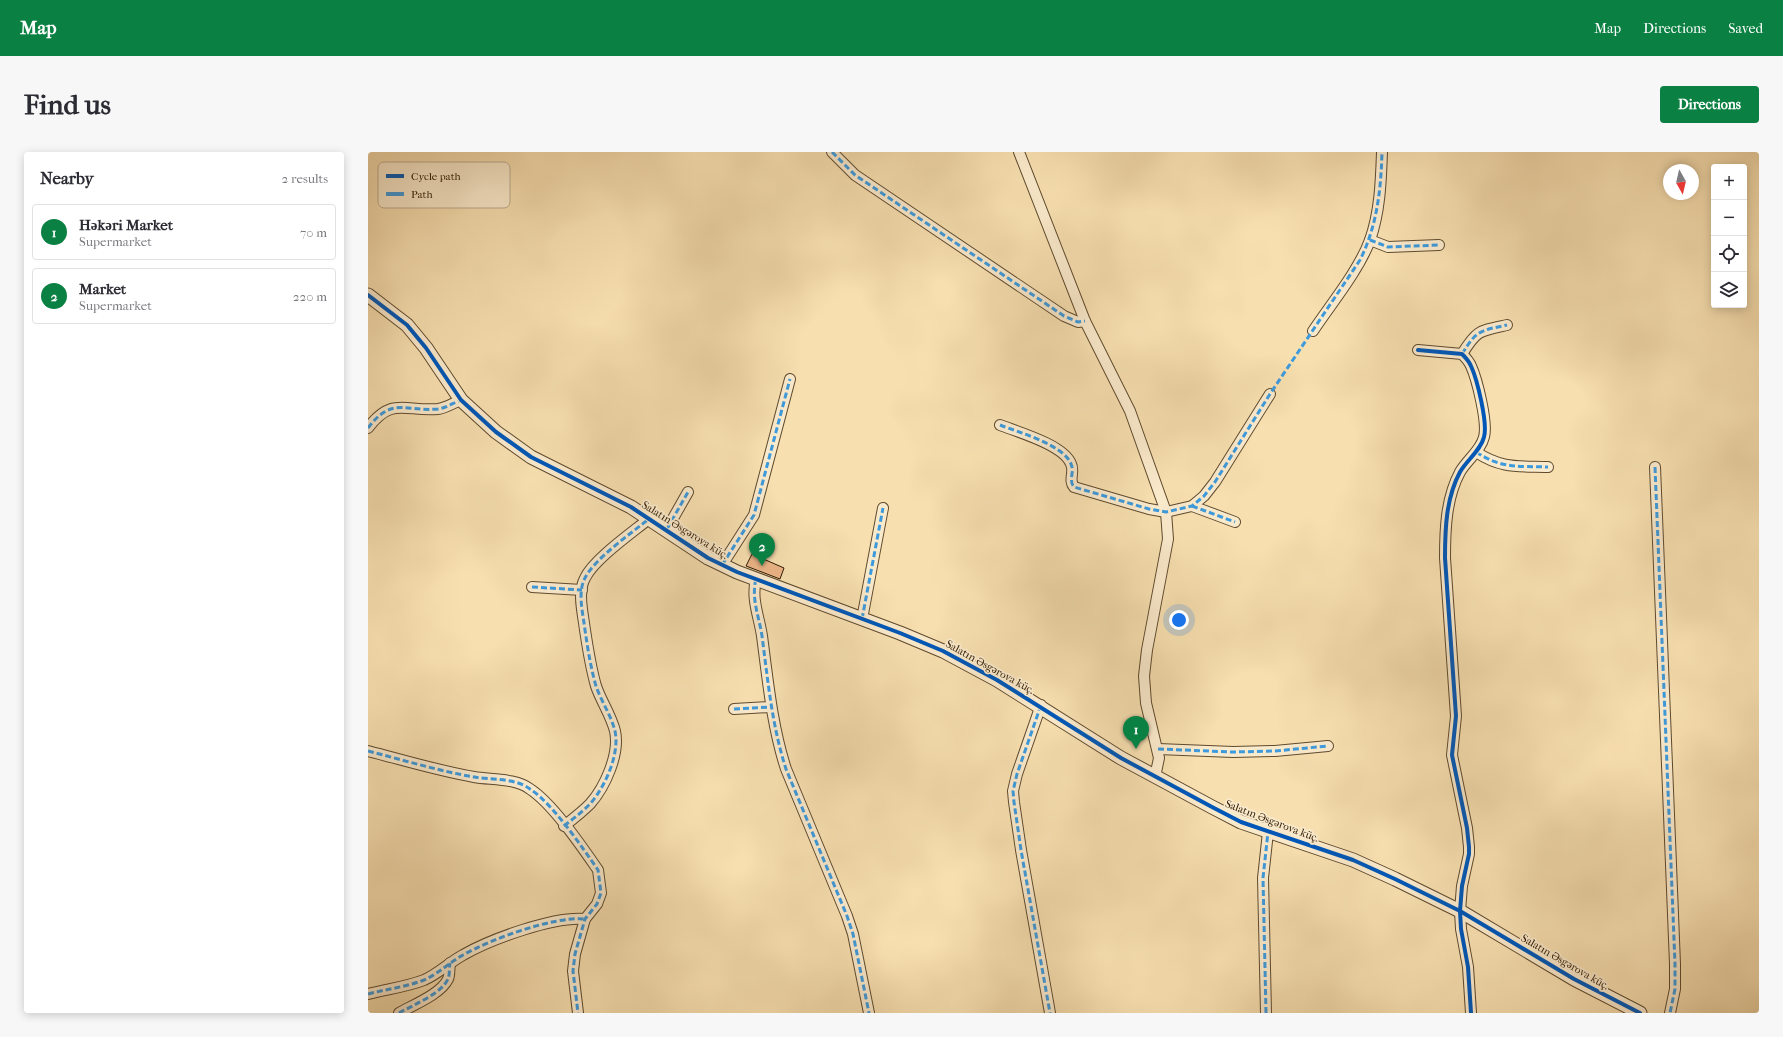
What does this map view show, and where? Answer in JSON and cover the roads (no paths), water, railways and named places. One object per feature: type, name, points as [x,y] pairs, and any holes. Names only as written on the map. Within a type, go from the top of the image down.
[{"type":"street","points":[[832,152],[855,175],[1064,316],[1072,321],[1085,321]]},
{"type":"street","points":[[1019,152],[1085,321],[1127,405],[1166,512],[1168,539],[1144,676],[1146,703],[1158,749],[1158,768],[1155,777]]},
{"type":"street","points":[[1314,331],[1360,260],[1370,240],[1377,215],[1382,152]]},
{"type":"street","points":[[1370,240],[1388,247],[1439,245]]},
{"type":"street","name":"Salatın Əsgərova küç.","points":[[368,295],[407,325],[418,336],[461,400],[483,422],[531,457],[631,507],[722,565],[943,651],[1041,706],[1121,758],[1212,807],[1268,832],[1373,868],[1460,912],[1574,979],[1640,1013]]},
{"type":"street","points":[[1462,354],[1474,335],[1488,329],[1507,325]]},
{"type":"street","points":[[1418,350],[1462,354],[1470,364],[1476,377],[1485,425],[1484,437],[1476,452],[1468,459],[1460,473],[1446,517],[1445,533],[1445,558],[1456,716],[1452,755],[1467,828],[1469,847],[1469,854],[1462,886],[1460,912],[1461,929],[1468,967],[1471,1013]]},
{"type":"street","points":[[722,565],[754,515],[790,379]]},
{"type":"street","points":[[1000,425],[1064,453],[1072,464],[1071,481],[1074,488],[1149,509],[1166,512],[1192,506],[1204,496],[1215,482],[1270,394]]},
{"type":"street","points":[[368,428],[380,413],[387,410],[410,408],[445,408],[461,400]]},
{"type":"street","points":[[1476,452],[1490,461],[1507,465],[1548,466]]},
{"type":"street","points":[[1655,467],[1676,964],[1675,989],[1670,1013]]},
{"type":"street","points":[[667,529],[688,492]]},
{"type":"street","points":[[1192,506],[1235,522]]},
{"type":"street","points":[[862,619],[883,508]]},
{"type":"street","points":[[564,826],[580,813],[597,793],[611,765],[616,745],[613,723],[596,688],[590,662],[582,607],[582,590],[585,578],[594,566],[622,540],[650,518]]},
{"type":"street","points":[[756,579],[754,599],[761,634],[770,707],[786,769],[853,934],[869,1013]]},
{"type":"street","points":[[532,587],[582,590]]},
{"type":"street","points":[[1041,706],[1016,774],[1014,796],[1021,850],[1050,1013]]},
{"type":"street","points":[[734,709],[770,707]]},
{"type":"street","points":[[1158,749],[1233,752],[1275,751],[1328,746]]},
{"type":"street","points":[[368,752],[474,777],[517,784],[529,788],[540,797],[564,826],[598,870],[600,878],[600,893],[597,904],[585,919],[575,954],[573,971],[578,1013]]},
{"type":"street","points":[[1266,1013],[1263,878],[1268,832]]},
{"type":"street","points":[[368,994],[408,985],[426,979],[485,943],[547,923],[572,918],[585,919]]},
{"type":"street","points":[[399,1013],[432,994],[444,984],[449,978],[450,963]]},
{"type":"place","name":"Market","points":[[762,566]]},
{"type":"place","name":"Həkəri Market","points":[[1136,749]]}]
